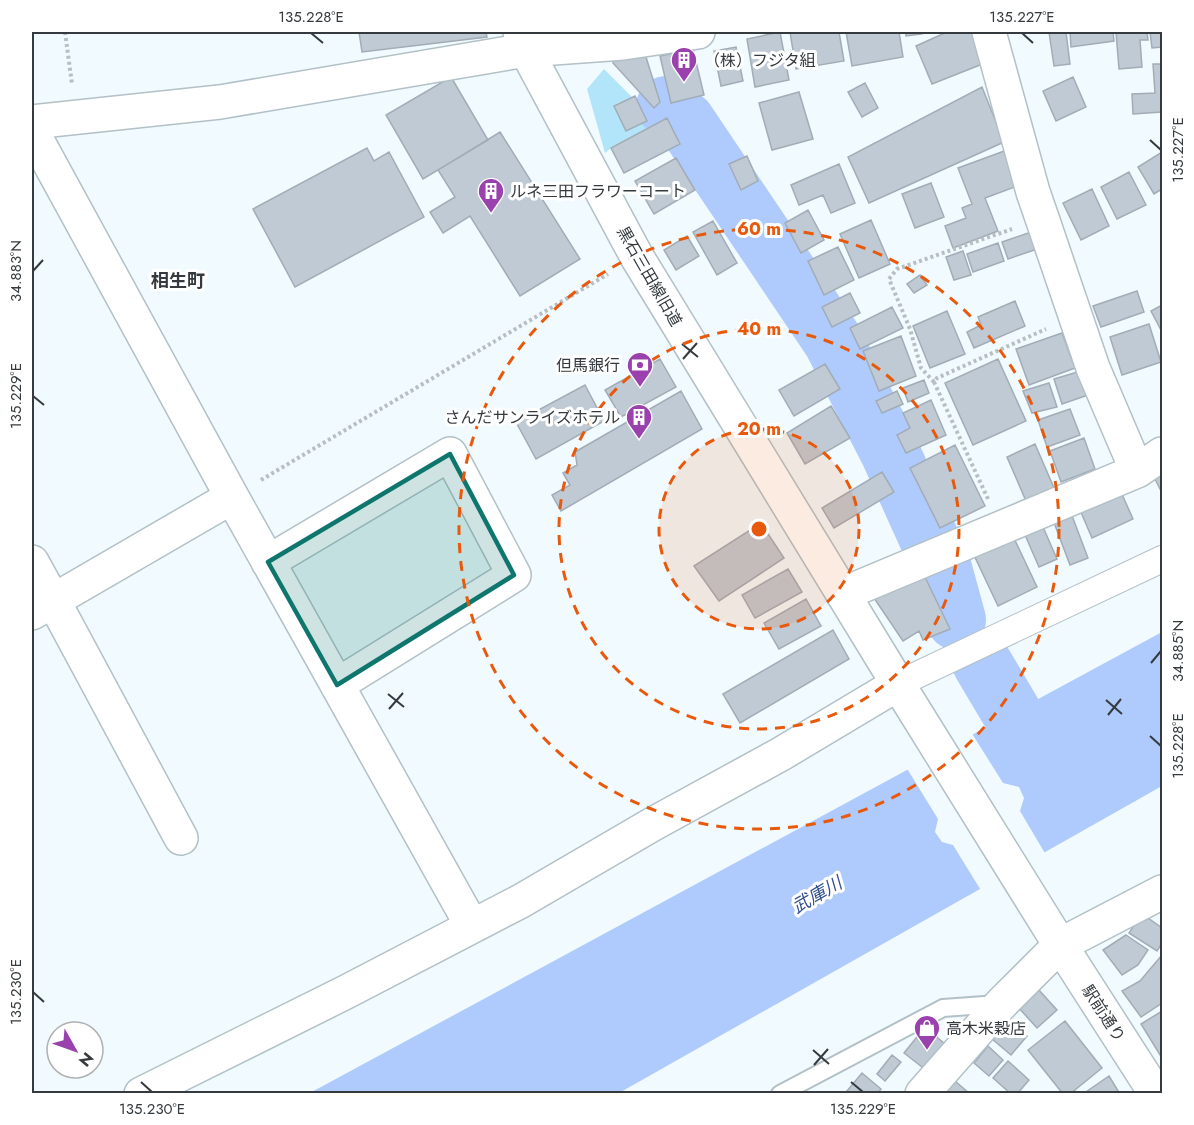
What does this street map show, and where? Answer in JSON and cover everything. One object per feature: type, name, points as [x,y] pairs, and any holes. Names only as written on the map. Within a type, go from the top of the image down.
[{"type":"street","points":[[32,122],[220,102],[523,41],[623,43],[699,32]]},
{"type":"street","points":[[843,594],[1150,462],[1093,368],[1033,192],[989,32]]},
{"type":"street","name":"黒石三田線旧道","points":[[523,41],[637,257],[902,690]]},
{"type":"street","points":[[32,131],[232,497],[472,927]]},
{"type":"street","points":[[268,562],[450,454],[513,575],[337,685]]},
{"type":"street","points":[[42,606],[232,497]]},
{"type":"street","points":[[141,1094],[472,927],[781,754],[902,690],[1162,559]]},
{"type":"street","points":[[32,562],[42,606],[181,838]]},
{"type":"street","name":"駅前通り","points":[[902,690],[1156,1094]]},
{"type":"street","points":[[922,1094],[1002,1004],[1056,938],[1162,892]]},
{"type":"lane","points":[[780,1094],[943,1008],[1002,1004]]},
{"type":"path","points":[[65,32],[76,117]]},
{"type":"path","points":[[1001,527],[934,382],[921,368],[910,329],[889,279],[897,269],[1042,218]]},
{"type":"path","points":[[232,497],[637,257]]},
{"type":"path","points":[[934,382],[937,378],[1075,316]]},
{"type":"highlighted area","points":[[450,454],[514,575],[337,685],[268,562]]},
{"type":"shaded area","points":[[604,69],[661,126],[611,148],[605,153],[587,89]]},
{"type":"water","name":"武庫川","points":[[1162,632],[1162,786],[619,1093],[308,1094]]},
{"type":"pier","points":[[971,732],[1003,783],[1019,787],[1024,798],[1020,811],[1046,855],[982,892],[953,845],[942,842],[935,832],[938,819],[906,767]]},
{"type":"building","points":[[359,32],[486,32],[487,37],[362,52]]},
{"type":"building","points":[[780,32],[789,80],[755,87],[747,39]]},
{"type":"building","points":[[790,32],[839,32],[844,61],[796,69]]},
{"type":"building","points":[[846,32],[899,32],[903,57],[852,66]]},
{"type":"building","points":[[906,32],[928,32],[906,36]]},
{"type":"building","points":[[947,32],[973,32],[985,63],[932,84],[916,46]]},
{"type":"building","points":[[1049,32],[1066,32],[1070,64],[1054,66]]},
{"type":"building","points":[[1070,32],[1113,32],[1114,41],[1071,47]]},
{"type":"building","points":[[1116,32],[1147,32],[1148,40],[1140,40],[1142,67],[1119,69]]},
{"type":"building","points":[[1150,32],[1162,32],[1162,47],[1152,48]]},
{"type":"building","points":[[736,47],[743,81],[721,86],[714,51]]},
{"type":"building","name":"（株）フジタ組","points":[[693,49],[704,95],[671,103],[660,56]]},
{"type":"building","points":[[646,57],[660,102],[654,108],[613,63],[613,58]]},
{"type":"building","points":[[1153,64],[1162,64],[1162,112],[1133,114],[1132,94],[1155,93]]},
{"type":"building","name":"ルネ三田フラワーコート","points":[[451,77],[488,140],[423,179],[386,115]]},
{"type":"building","points":[[1073,77],[1086,107],[1056,121],[1043,91]]},
{"type":"building","points":[[865,83],[878,108],[862,117],[848,92]]},
{"type":"building","points":[[982,87],[1004,142],[869,203],[848,157]]},
{"type":"building","points":[[799,92],[813,139],[772,150],[759,103]]},
{"type":"building","points":[[635,96],[647,121],[626,131],[614,106]]},
{"type":"building","points":[[667,118],[680,144],[624,173],[611,148]]},
{"type":"building","name":"ルネ三田フラワーコート","points":[[500,132],[580,259],[520,296],[470,216],[443,233],[430,212],[455,197],[438,170]]},
{"type":"building","points":[[367,148],[374,161],[389,152],[424,217],[295,287],[253,209]]},
{"type":"building","points":[[1007,150],[1020,185],[985,198],[998,231],[953,248],[945,226],[966,218],[962,208],[972,204],[958,168]]},
{"type":"building","points":[[1162,152],[1162,189],[1154,194],[1138,167]]},
{"type":"building","points":[[747,156],[758,181],[741,190],[729,164]]},
{"type":"building","points":[[676,158],[695,190],[654,214],[635,181]]},
{"type":"building","points":[[839,164],[855,203],[831,213],[823,195],[799,205],[791,185]]},
{"type":"building","points":[[1129,172],[1146,205],[1117,219],[1101,187]]},
{"type":"building","points":[[931,183],[944,217],[915,228],[902,194]]},
{"type":"building","points":[[1092,189],[1109,226],[1081,240],[1063,203]]},
{"type":"building","points":[[808,210],[824,240],[801,253],[785,223]]},
{"type":"building","points":[[871,220],[890,264],[859,278],[840,234]]},
{"type":"building","points":[[713,221],[737,263],[717,275],[693,232]]},
{"type":"building","points":[[1037,230],[1043,247],[1008,259],[1002,242]]},
{"type":"building","points":[[687,236],[699,256],[676,270],[664,250]]},
{"type":"building","points":[[998,243],[1004,261],[973,272],[967,254]]},
{"type":"building","points":[[838,247],[854,280],[824,295],[808,261]]},
{"type":"building","points":[[963,251],[971,275],[954,280],[946,257]]},
{"type":"building","points":[[920,275],[927,285],[914,293],[907,284]]},
{"type":"building","points":[[1137,291],[1144,312],[1101,327],[1093,306]]},
{"type":"building","points":[[850,293],[860,313],[832,327],[822,307]]},
{"type":"building","points":[[1015,301],[1025,326],[974,348],[967,332],[981,325],[978,317]]},
{"type":"building","points":[[1162,305],[1162,332],[1151,311]]},
{"type":"building","points":[[892,307],[903,328],[860,349],[850,328]]},
{"type":"building","points":[[947,311],[965,354],[930,368],[913,326]]},
{"type":"building","points":[[1149,324],[1161,362],[1122,375],[1110,337]]},
{"type":"building","points":[[1062,333],[1075,368],[1029,385],[1016,349]]},
{"type":"building","points":[[901,336],[916,376],[879,391],[863,351]]},
{"type":"building","name":"但馬銀行","points":[[660,359],[676,387],[621,417],[605,390]]},
{"type":"building","points":[[998,359],[1026,421],[973,445],[945,383]]},
{"type":"building","points":[[825,364],[840,389],[794,416],[779,390]]},
{"type":"building","points":[[1081,371],[1088,395],[1062,404],[1054,379]]},
{"type":"building","points":[[924,380],[929,393],[908,402],[903,388]]},
{"type":"building","points":[[1049,383],[1057,407],[1032,413],[1023,391]]},
{"type":"building","points":[[585,385],[604,421],[536,459],[516,422]]},
{"type":"building","name":"さんだサンライズホテル","points":[[681,391],[702,429],[561,511],[552,495],[570,485],[563,473],[577,465],[575,452]]},
{"type":"building","points":[[897,391],[903,404],[882,413],[876,401]]},
{"type":"building","points":[[931,400],[946,435],[906,453],[897,435],[910,428],[903,413]]},
{"type":"building","points":[[831,406],[850,438],[805,464],[787,433]]},
{"type":"building","points":[[1070,409],[1080,435],[1047,447],[1038,420]]},
{"type":"building","points":[[1084,438],[1095,469],[1061,482],[1050,451]]},
{"type":"building","points":[[1035,444],[1054,488],[1026,501],[1007,457]]},
{"type":"building","points":[[955,445],[985,506],[940,528],[910,468]]},
{"type":"building","points":[[882,472],[894,492],[834,528],[822,508]]},
{"type":"building","points":[[1162,474],[1162,493],[1155,479]]},
{"type":"building","points":[[1121,492],[1133,519],[1092,538],[1080,510]]},
{"type":"building","points":[[1071,513],[1088,558],[1070,565],[1053,520]]},
{"type":"building","points":[[761,523],[784,558],[719,601],[694,566]]},
{"type":"building","points":[[1043,527],[1057,559],[1039,567],[1025,535]]},
{"type":"building","points":[[1012,534],[1037,587],[998,606],[973,553]]},
{"type":"building","points":[[788,569],[802,592],[755,618],[742,595]]},
{"type":"building","points":[[923,573],[950,629],[923,640],[919,631],[903,641],[874,598]]},
{"type":"building","points":[[806,599],[821,626],[779,649],[764,623]]},
{"type":"building","points":[[833,630],[849,659],[740,723],[723,694]]},
{"type":"building","points":[[1148,918],[1162,928],[1162,943],[1157,951],[1129,933],[1135,924]]},
{"type":"building","points":[[1126,935],[1148,950],[1138,965],[1122,975],[1103,950]]},
{"type":"building","points":[[1162,955],[1162,1003],[1141,1017],[1122,991],[1140,981]]},
{"type":"building","points":[[1038,989],[1057,1010],[1037,1028],[1018,1007]]},
{"type":"building","points":[[1162,1011],[1162,1058],[1141,1024]]},
{"type":"building","points":[[1008,1020],[1027,1036],[1011,1055],[992,1039]]},
{"type":"building","points":[[1065,1021],[1102,1068],[1070,1094],[1063,1094],[1028,1050]]},
{"type":"building","name":"高木米穀店","points":[[925,1027],[951,1049],[931,1074],[904,1053]]},
{"type":"building","points":[[988,1046],[1003,1060],[989,1076],[974,1063]]},
{"type":"building","points":[[892,1055],[901,1062],[885,1081],[877,1074]]},
{"type":"building","points":[[1008,1061],[1029,1080],[1017,1094],[1011,1094],[993,1078]]},
{"type":"building","points":[[862,1073],[881,1089],[877,1094],[847,1094],[846,1092]]},
{"type":"building","points":[[1109,1076],[1120,1094],[1083,1094]]},
{"type":"building","points":[[955,1081],[970,1094],[944,1094]]},
{"type":"waterway","points":[[666,106],[685,121],[833,341],[890,452],[941,565],[956,620]]},
{"type":"waterway","points":[[982,663],[1045,769]]},
{"type":"place","name":"（株）フジタ組","points":[[684,83]]},
{"type":"place","name":"ルネ三田フラワーコート","points":[[491,214]]},
{"type":"place","name":"但馬銀行","points":[[640,388]]},
{"type":"place","name":"さんだサンライズホテル","points":[[639,440]]},
{"type":"place","name":"高木米穀店","points":[[927,1051]]},
{"type":"district","name":"相生町","points":[[178,281]]}]
